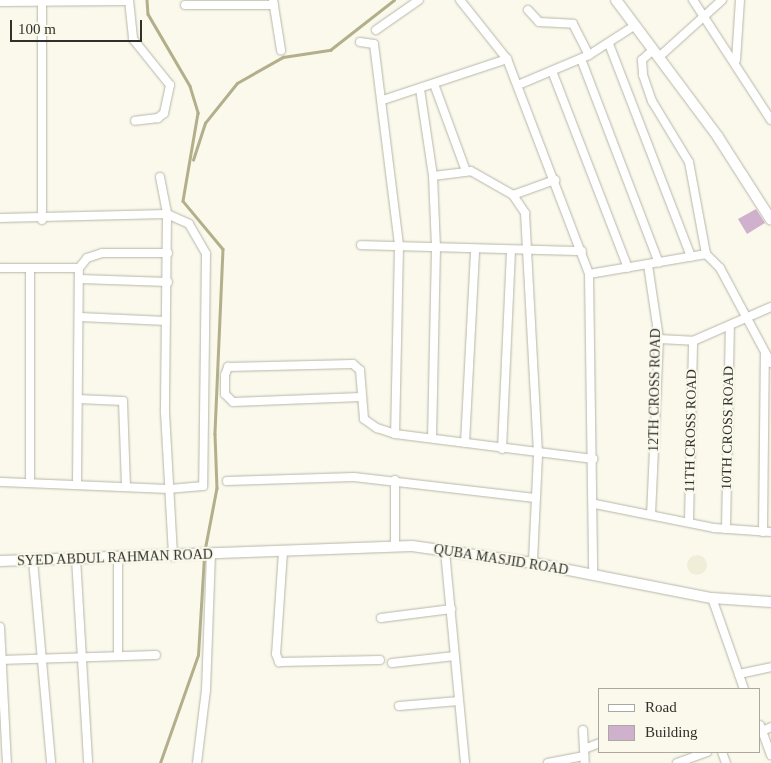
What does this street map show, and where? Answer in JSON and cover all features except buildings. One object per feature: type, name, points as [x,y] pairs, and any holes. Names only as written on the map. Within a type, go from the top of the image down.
[{"type":"street","points":[[0,2],[129,0],[133,39],[170,85],[164,113],[158,118],[135,121]]},
{"type":"street","points":[[376,30],[419,0]]},
{"type":"street","points":[[460,0],[506,59],[555,180],[589,274],[595,504],[593,574]]},
{"type":"street","points":[[616,0],[656,54],[771,220]]},
{"type":"street","points":[[693,0],[736,61],[771,120]]},
{"type":"street","points":[[722,0],[706,18],[656,54],[642,60],[643,75],[652,101],[689,162],[706,254],[720,268],[771,363]]},
{"type":"street","points":[[736,61],[740,0]]},
{"type":"street","points":[[42,2],[42,220]]},
{"type":"street","points":[[186,5],[273,2],[281,50]]},
{"type":"street","points":[[528,10],[539,22],[572,24],[589,55]]},
{"type":"street","points":[[518,85],[589,55],[634,26]]},
{"type":"street","points":[[360,42],[374,44],[383,100],[399,246],[395,434]]},
{"type":"street","points":[[608,44],[690,257]]},
{"type":"street","points":[[383,100],[506,59]]},
{"type":"street","points":[[581,59],[659,263]]},
{"type":"street","points":[[552,71],[628,268]]},
{"type":"street","points":[[434,84],[466,171]]},
{"type":"street","points":[[420,89],[433,176],[436,248],[432,438]]},
{"type":"street","points":[[433,176],[466,171],[496,182],[513,195],[525,213],[530,251],[538,455],[533,562]]},
{"type":"street","points":[[160,177],[167,214],[168,282],[166,320],[170,489],[174,557]]},
{"type":"street","points":[[513,195],[555,180]]},
{"type":"street","points":[[0,218],[42,220],[167,214],[189,224],[206,254],[205,483],[197,488],[170,489],[0,482]]},
{"type":"street","points":[[362,244],[530,251],[582,251]]},
{"type":"street","points":[[465,443],[475,249]]},
{"type":"street","points":[[502,449],[511,250]]},
{"type":"street","points":[[77,484],[80,268],[87,258],[102,253],[168,253]]},
{"type":"street","points":[[589,274],[706,254]]},
{"type":"street","name":"12TH CROSS ROAD","points":[[648,265],[659,338],[651,515]]},
{"type":"street","points":[[0,268],[80,268]]},
{"type":"street","points":[[30,268],[30,483]]},
{"type":"street","points":[[80,279],[168,282]]},
{"type":"street","points":[[659,338],[693,341],[747,321],[771,306]]},
{"type":"street","points":[[80,317],[166,320]]},
{"type":"street","name":"10TH CROSS ROAD","points":[[726,529],[730,327]]},
{"type":"street","name":"11TH CROSS ROAD","points":[[689,521],[693,341]]},
{"type":"street","points":[[595,504],[726,529],[767,532],[765,354]]},
{"type":"street","points":[[361,397],[233,402],[225,394],[224,375],[228,367],[354,364],[360,370],[361,397],[366,422],[395,434],[538,455],[593,459]]},
{"type":"street","points":[[78,399],[123,401],[126,486]]},
{"type":"street","points":[[227,481],[395,480],[535,498]]},
{"type":"street","points":[[395,480],[395,546]]},
{"type":"street","name":"QUBA MASJID ROAD","points":[[229,554],[395,546],[533,562],[712,598],[771,602]]},
{"type":"street","points":[[445,551],[465,763]]},
{"type":"street","points":[[283,552],[276,654],[279,662],[380,660]]},
{"type":"street","points":[[197,763],[206,690],[210,554]]},
{"type":"street","name":"SYED ABDUL RAHMAN ROAD","points":[[0,561],[229,554]]},
{"type":"street","points":[[76,558],[88,763]]},
{"type":"street","points":[[118,558],[118,656]]},
{"type":"street","points":[[33,560],[45,658],[51,763]]},
{"type":"street","points":[[712,598],[744,688]]},
{"type":"street","points":[[381,618],[451,609]]},
{"type":"street","points":[[0,627],[7,763]]},
{"type":"street","points":[[1,660],[156,655]]},
{"type":"street","points":[[392,663],[455,656]]},
{"type":"street","points":[[739,674],[771,667]]},
{"type":"street","points":[[399,706],[459,701]]},
{"type":"street","points":[[771,727],[761,730],[771,755]]},
{"type":"street","points":[[583,730],[584,756]]},
{"type":"street","points":[[548,763],[584,756],[598,745]]},
{"type":"street","points":[[680,763],[705,753]]},
{"type":"shaded area","points":[[697,555],[704,558],[707,565],[704,572],[697,575],[690,572],[687,565],[690,558]]},
{"type":"waterway","points":[[147,0],[148,14],[190,86],[198,113],[183,201],[223,249],[215,434],[217,488],[205,551]]},
{"type":"waterway","points":[[193,160],[205,123],[237,83],[283,57],[330,50],[394,0]]},
{"type":"waterway","points":[[160,763],[198,655],[204,557]]}]
